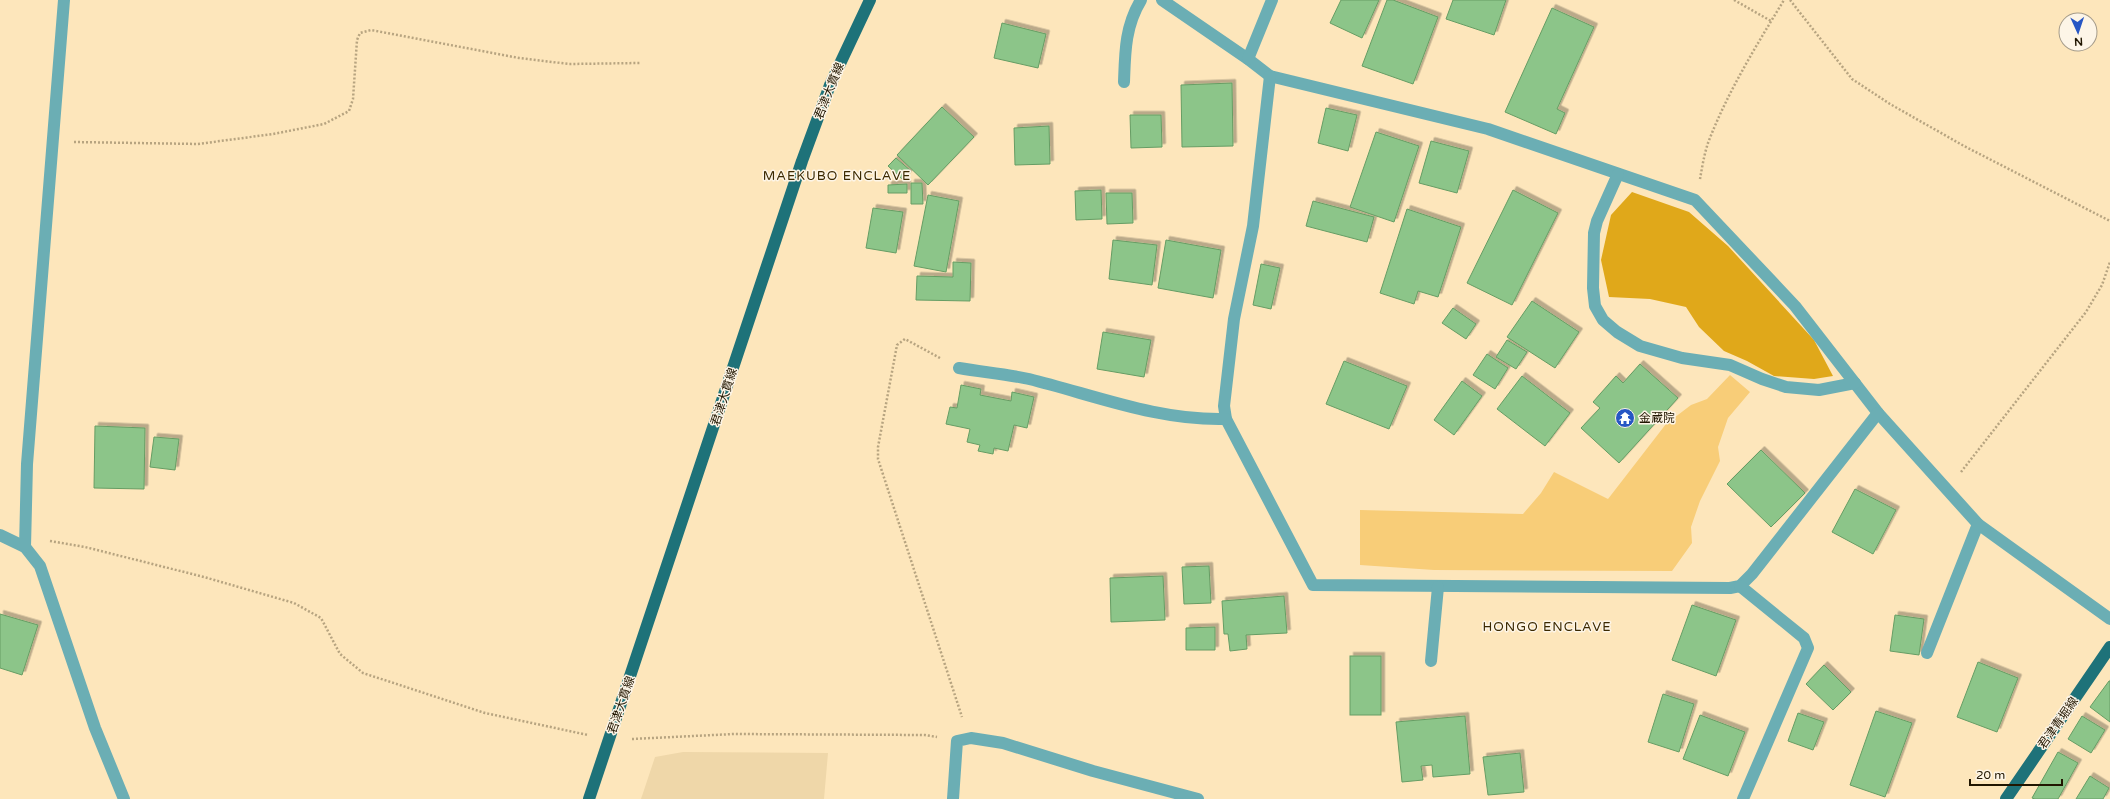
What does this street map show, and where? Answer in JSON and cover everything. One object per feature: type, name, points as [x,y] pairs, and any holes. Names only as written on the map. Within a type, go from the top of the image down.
[{"type":"main road","name":"君津大貫線","points":[[589,799],[802,161],[830,85],[870,0]]},
{"type":"main road","name":"君津青堀線","points":[[2006,799],[2110,647]]},
{"type":"street","points":[[64,0],[27,464],[25,542],[40,566],[94,728],[124,799]]},
{"type":"street","points":[[1124,82],[1126,38],[1132,19],[1141,0]]},
{"type":"street","points":[[1162,0],[1248,59],[1270,76],[1488,129],[1695,200],[1795,306],[1878,413],[1978,524],[2110,619]]},
{"type":"street","points":[[1248,59],[1272,0]]},
{"type":"street","points":[[1270,76],[1253,226],[1234,319],[1224,406],[1226,419],[1312,585],[1730,588],[1740,586],[1752,574],[1878,413]]},
{"type":"street","points":[[1618,174],[1597,221],[1594,233],[1593,288],[1595,306],[1603,320],[1617,332],[1640,346],[1682,358],[1730,365],[1762,379],[1786,387],[1819,390],[1855,383]]},
{"type":"street","points":[[960,368],[1027,379],[1170,416],[1199,420],[1226,419]]},
{"type":"street","points":[[1927,653],[1978,524]]},
{"type":"street","points":[[0,535],[25,542]]},
{"type":"street","points":[[1740,586],[1804,638],[1808,648],[1743,799]]},
{"type":"street","points":[[1431,661],[1438,587]]},
{"type":"street","points":[[952,799],[957,741],[971,738],[1003,743],[1092,771],[1198,799]]},
{"type":"path","points":[[1734,0],[1771,21]]},
{"type":"path","points":[[1695,200],[1708,144],[1720,115],[1784,0]]},
{"type":"path","points":[[1790,0],[1852,79],[1890,104],[1964,146],[2110,221]]},
{"type":"path","points":[[53,141],[198,144],[273,134],[324,124],[349,111],[353,99],[357,40],[360,33],[371,30],[519,58],[569,64],[640,63]]},
{"type":"path","points":[[1947,490],[2086,312],[2102,286],[2110,262]]},
{"type":"path","points":[[960,368],[905,339],[897,344],[878,447],[878,459],[945,668],[971,738]]},
{"type":"path","points":[[25,542],[85,547],[212,579],[294,603],[321,618],[340,654],[363,673],[485,714],[609,740],[734,734],[925,735],[957,741]]},
{"type":"shaded area","points":[[1632,192],[1689,212],[1728,246],[1814,340],[1833,376],[1814,379],[1774,376],[1747,361],[1724,351],[1699,327],[1686,307],[1650,299],[1609,297],[1601,260],[1611,215]]},
{"type":"shaded area","points":[[1730,375],[1750,392],[1728,418],[1718,447],[1720,461],[1700,501],[1691,527],[1692,543],[1672,571],[1434,570],[1360,565],[1360,510],[1523,514],[1541,493],[1554,472],[1608,499],[1666,424],[1691,405],[1707,399]]},
{"type":"shaded area","points":[[683,752],[828,753],[824,799],[641,799],[655,757]]},
{"type":"building","points":[[1341,0],[1379,0],[1362,38],[1330,23]]},
{"type":"building","points":[[1387,0],[1393,0],[1438,17],[1413,84],[1362,66]]},
{"type":"building","points":[[1453,0],[1506,0],[1494,35],[1446,19]]},
{"type":"building","points":[[1552,8],[1594,27],[1557,109],[1565,113],[1556,134],[1505,112]]},
{"type":"building","points":[[1002,23],[1046,34],[1038,68],[994,58]]},
{"type":"building","points":[[1232,83],[1233,146],[1182,147],[1181,85]]},
{"type":"building","points":[[942,107],[974,137],[928,185],[897,155]]},
{"type":"building","points":[[1326,108],[1357,115],[1348,151],[1318,143]]},
{"type":"building","points":[[1130,115],[1161,115],[1162,147],[1131,148]]},
{"type":"building","points":[[1049,126],[1050,164],[1015,165],[1014,128]]},
{"type":"building","points":[[1376,132],[1419,146],[1394,222],[1350,207]]},
{"type":"building","points":[[1431,141],[1469,151],[1457,193],[1419,183]]},
{"type":"building","points":[[896,158],[911,171],[903,180],[888,166]]},
{"type":"building","points":[[911,183],[922,183],[923,204],[911,204]]},
{"type":"building","points":[[907,184],[907,193],[888,193],[888,185]]},
{"type":"building","points":[[1101,190],[1102,219],[1076,220],[1075,191]]},
{"type":"building","points":[[1513,190],[1558,213],[1512,305],[1467,283]]},
{"type":"building","points":[[1106,193],[1132,193],[1133,223],[1107,224]]},
{"type":"building","points":[[928,195],[959,201],[946,272],[914,266]]},
{"type":"building","points":[[1313,201],[1374,217],[1367,242],[1306,226]]},
{"type":"building","points":[[873,208],[903,212],[896,253],[866,248]]},
{"type":"building","points":[[1407,209],[1461,227],[1438,297],[1418,291],[1414,304],[1380,293]]},
{"type":"building","points":[[1113,240],[1157,245],[1152,285],[1109,279]]},
{"type":"building","points":[[1166,240],[1221,250],[1213,298],[1158,288]]},
{"type":"building","points":[[953,262],[971,263],[970,301],[916,300],[917,276],[953,277]]},
{"type":"building","points":[[1261,264],[1280,268],[1271,309],[1253,305]]},
{"type":"building","points":[[1532,301],[1579,332],[1555,368],[1507,337]]},
{"type":"building","points":[[1453,308],[1476,324],[1466,339],[1442,323]]},
{"type":"building","points":[[1103,332],[1151,340],[1144,377],[1097,369]]},
{"type":"building","points":[[1507,340],[1527,352],[1516,369],[1496,357]]},
{"type":"building","points":[[1487,354],[1508,368],[1495,389],[1473,375]]},
{"type":"building","points":[[1344,361],[1407,386],[1389,429],[1326,404]]},
{"type":"building","name":"金蔵院","points":[[1640,364],[1678,398],[1619,463],[1581,428],[1600,408],[1593,402],[1616,376],[1623,383]]},
{"type":"building","points":[[1522,376],[1570,413],[1545,446],[1497,409]]},
{"type":"building","points":[[1462,381],[1482,396],[1454,435],[1434,420]]},
{"type":"building","points":[[961,385],[981,389],[980,395],[1011,401],[1012,392],[1034,397],[1027,428],[1014,425],[1008,451],[994,448],[993,454],[978,451],[980,445],[967,442],[970,429],[946,424],[950,407],[957,408]]},
{"type":"building","points":[[95,426],[145,428],[144,489],[94,488]]},
{"type":"building","points":[[154,437],[179,439],[175,470],[150,467]]},
{"type":"building","points":[[1761,450],[1805,493],[1771,527],[1727,484]]},
{"type":"building","points":[[1855,489],[1896,510],[1873,554],[1832,532]]},
{"type":"building","points":[[1209,566],[1211,603],[1184,604],[1182,567]]},
{"type":"building","points":[[1163,576],[1165,620],[1111,622],[1110,578]]},
{"type":"building","points":[[1284,596],[1287,633],[1246,635],[1247,649],[1230,651],[1228,634],[1224,634],[1222,601]]},
{"type":"building","points":[[1692,605],[1736,620],[1716,676],[1672,660]]},
{"type":"building","points":[[0,614],[38,625],[22,675],[0,668]]},
{"type":"building","points":[[1895,615],[1924,619],[1919,655],[1890,651]]},
{"type":"building","points":[[1215,627],[1215,650],[1186,650],[1186,628]]},
{"type":"building","points":[[1350,656],[1381,656],[1381,715],[1350,715]]},
{"type":"building","points":[[1978,662],[2018,678],[1997,732],[1957,717]]},
{"type":"building","points":[[1824,665],[1851,692],[1833,710],[1806,684]]},
{"type":"building","points":[[2110,681],[2110,722],[2090,707]]},
{"type":"building","points":[[1663,694],[1694,704],[1679,752],[1648,742]]},
{"type":"building","points":[[1876,711],[1912,723],[1885,797],[1850,785]]},
{"type":"building","points":[[1798,713],[1824,722],[1813,750],[1788,741]]},
{"type":"building","points":[[1700,715],[1745,732],[1728,776],[1683,759]]},
{"type":"building","points":[[1465,716],[1470,774],[1433,777],[1432,765],[1421,766],[1423,780],[1402,782],[1396,722]]},
{"type":"building","points":[[2082,716],[2105,730],[2091,753],[2068,739]]},
{"type":"building","points":[[2058,752],[2078,763],[2058,799],[2032,798]]},
{"type":"building","points":[[1520,753],[1524,792],[1488,795],[1483,757]]},
{"type":"building","points":[[2090,776],[2109,788],[2103,799],[2076,799]]},
{"type":"place","name":"金蔵院","points":[[1625,418]]},
{"type":"district","name":"MAEKUBO ENCLAVE","points":[[837,176]]},
{"type":"district","name":"HONGO ENCLAVE","points":[[1547,627]]}]
